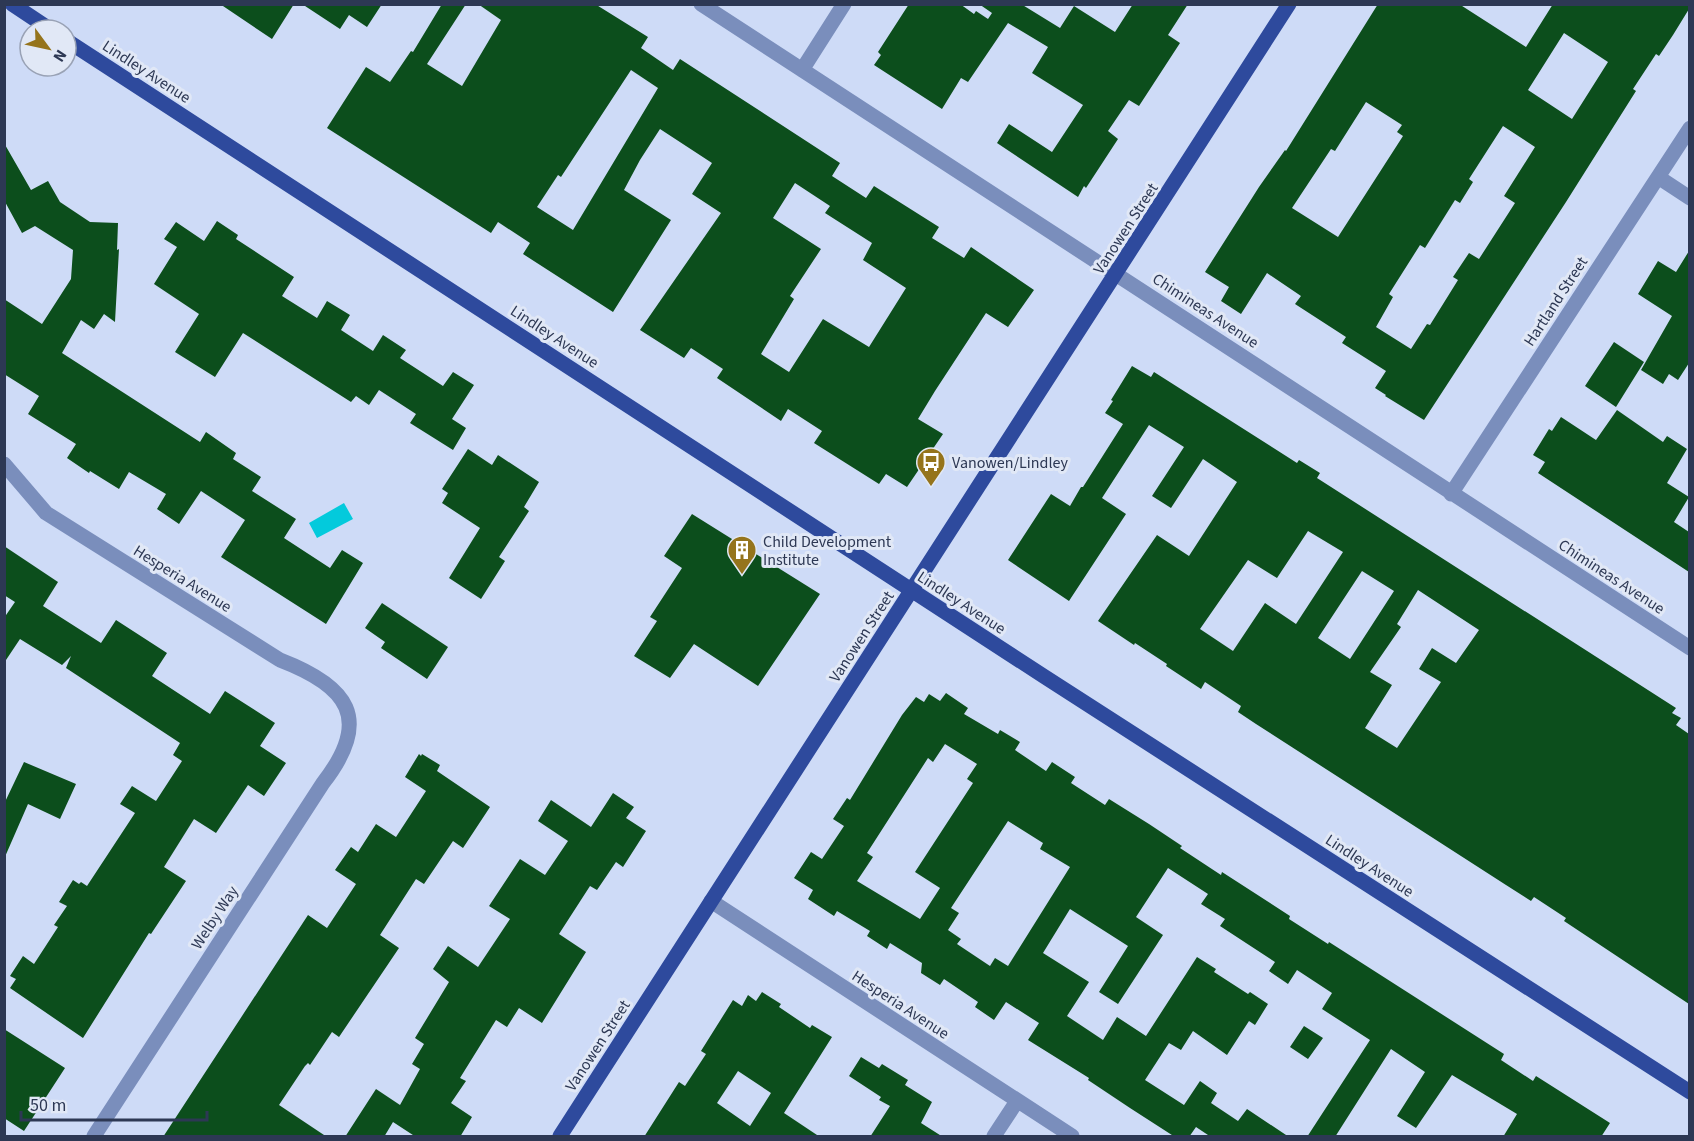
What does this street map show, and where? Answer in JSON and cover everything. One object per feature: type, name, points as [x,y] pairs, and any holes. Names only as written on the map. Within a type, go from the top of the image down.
[{"type":"main road","points":[[12,4],[33,18]]},
{"type":"main road","name":"Vanowen Street","points":[[560,1137],[1289,4]]},
{"type":"main road","name":"Lindley Avenue","points":[[78,48],[1689,1092]]},
{"type":"street","name":"Chimineas Avenue","points":[[701,4],[1689,648]]},
{"type":"street","points":[[802,70],[844,4]]},
{"type":"street","name":"Hartland Street","points":[[1451,494],[1689,128]]},
{"type":"street","points":[[1658,177],[1689,198]]},
{"type":"street","name":"Hesperia Avenue","points":[[4,464],[46,513],[280,660],[321,679],[338,694],[348,712]]},
{"type":"street","name":"Welby Way","points":[[94,1137],[316,792],[337,764],[349,734],[348,712]]},
{"type":"street","name":"Hesperia Avenue","points":[[711,901],[1072,1137]]},
{"type":"street","points":[[994,1137],[1017,1101]]},
{"type":"water","points":[[344,503],[353,519],[317,538],[309,523]]},
{"type":"building","points":[[220,4],[294,4],[272,39]]},
{"type":"building","points":[[302,4],[382,4],[367,27],[349,15],[340,29]]},
{"type":"building","points":[[442,4],[466,4],[427,64],[462,86],[501,20],[478,4],[595,4],[648,37],[641,48],[673,70],[680,59],[840,163],[832,176],[866,198],[874,186],[939,227],[932,238],[964,258],[971,247],[1034,290],[1008,327],[986,313],[935,391],[918,419],[943,434],[907,487],[886,474],[879,484],[814,443],[822,431],[788,409],[781,421],[717,378],[723,369],[691,348],[684,358],[640,330],[721,213],[692,194],[712,163],[660,129],[624,190],[671,220],[613,312],[523,254],[530,243],[498,222],[491,233],[327,128],[366,67],[390,82],[411,51],[413,52]],"holes":[[[631,70],[658,88],[573,230],[537,207],[558,175],[561,177]],[[795,183],[830,206],[825,213],[872,243],[863,260],[906,288],[869,347],[823,319],[789,372],[761,354],[794,299],[790,296],[821,249],[773,218]]]},
{"type":"building","points":[[909,4],[960,4],[974,14],[976,11],[988,19],[992,13],[979,4],[1021,4],[1060,28],[1074,6],[1115,32],[1133,4],[1188,4],[1168,35],[1180,43],[1139,106],[1129,100],[1108,131],[1118,139],[1078,197],[997,143],[1009,124],[1052,152],[1083,105],[1032,73],[1048,47],[1008,23],[968,82],[961,78],[942,109],[874,65],[881,55],[878,52]]},
{"type":"building","points":[[1378,4],[1459,4],[1526,47],[1553,4],[1689,4],[1689,9],[1673,35],[1659,56],[1656,54],[1633,89],[1636,91],[1566,202],[1424,420],[1375,388],[1386,371],[1342,343],[1346,337],[1295,304],[1301,296],[1267,273],[1241,314],[1221,301],[1229,287],[1205,272],[1259,187],[1286,151]],"holes":[[[1564,33],[1608,62],[1572,119],[1528,90]],[[1366,102],[1402,125],[1397,132],[1403,136],[1338,237],[1292,208],[1331,149],[1335,151]],[[1503,126],[1535,147],[1504,196],[1515,203],[1479,259],[1469,253],[1453,277],[1458,280],[1430,325],[1427,324],[1411,349],[1376,327],[1393,297],[1389,294],[1420,245],[1425,248],[1455,200],[1460,203],[1473,182],[1469,179]]]},
{"type":"building","points":[[4,143],[31,190],[48,181],[60,202],[90,222],[118,223],[115,322],[104,314],[94,329],[81,320],[62,353],[200,442],[206,432],[236,453],[233,459],[261,477],[252,491],[296,519],[284,538],[330,568],[342,550],[363,563],[326,624],[221,557],[245,520],[201,491],[179,524],[157,509],[166,494],[129,472],[119,489],[90,471],[89,473],[67,458],[76,444],[28,414],[39,396],[4,374],[4,299],[42,324],[71,279],[73,250],[35,226],[22,233],[4,200]]},
{"type":"building","points":[[217,221],[238,235],[236,239],[294,277],[282,296],[317,318],[327,301],[350,315],[341,330],[373,351],[383,335],[406,350],[400,358],[443,386],[453,372],[474,385],[452,419],[466,428],[453,450],[410,423],[416,414],[379,390],[369,405],[356,396],[351,402],[243,333],[215,377],[175,352],[199,314],[154,284],[177,247],[164,239],[176,222],[204,241]]},
{"type":"building","points":[[1689,251],[1689,363],[1678,380],[1669,374],[1663,384],[1641,370],[1672,316],[1638,294],[1658,261],[1676,272]]},
{"type":"building","points":[[1614,342],[1644,362],[1616,407],[1585,386]]},
{"type":"building","points":[[1132,366],[1151,377],[1154,372],[1297,463],[1299,460],[1320,473],[1317,478],[1676,708],[1672,713],[1681,718],[1676,725],[1689,734],[1689,1004],[1564,921],[1566,918],[1534,897],[1531,901],[1256,724],[1238,712],[1241,706],[1205,682],[1201,689],[1166,666],[1167,664],[1098,621],[1157,535],[1189,556],[1237,482],[1203,459],[1171,508],[1152,496],[1184,447],[1149,425],[1102,498],[1126,514],[1069,601],[1008,560],[1051,494],[1070,506],[1083,487],[1123,424],[1105,413],[1113,401],[1111,400]],"holes":[[[1308,531],[1343,552],[1296,624],[1265,603],[1233,651],[1200,629],[1248,560],[1277,578]],[[1362,571],[1394,591],[1350,659],[1318,638]],[[1418,590],[1479,630],[1456,663],[1432,648],[1419,669],[1441,682],[1397,748],[1365,728],[1392,685],[1370,672],[1401,627],[1397,624]]]},
{"type":"building","points":[[1617,410],[1663,442],[1667,436],[1687,449],[1667,483],[1689,497],[1674,522],[1689,532],[1689,572],[1538,473],[1545,462],[1533,455],[1549,429],[1552,431],[1561,417],[1596,440]]},
{"type":"building","points":[[468,449],[492,465],[498,455],[539,482],[524,507],[529,511],[499,557],[505,561],[481,599],[449,578],[480,528],[442,503],[448,493],[442,489]]},
{"type":"building","points":[[692,514],[820,594],[758,686],[694,644],[670,678],[634,656],[657,621],[650,617],[682,568],[664,556]]},
{"type":"building","points":[[4,546],[58,582],[43,606],[101,643],[116,620],[167,653],[152,676],[210,714],[225,691],[275,723],[260,746],[286,763],[264,796],[248,785],[216,833],[194,819],[164,867],[186,881],[151,934],[149,933],[83,1038],[10,988],[16,979],[10,976],[23,956],[34,964],[58,927],[54,925],[67,906],[59,902],[73,880],[87,886],[135,813],[120,804],[132,786],[156,801],[182,761],[173,755],[180,743],[66,668],[71,656],[62,665],[20,639],[4,663],[4,618],[15,602],[4,595]]},
{"type":"building","points":[[382,603],[448,647],[427,679],[381,648],[385,642],[365,628]]},
{"type":"building","points":[[946,693],[968,708],[964,714],[998,734],[1000,730],[1020,742],[1015,750],[1046,771],[1052,762],[1075,777],[1071,783],[1105,805],[1109,799],[1149,824],[1221,875],[1222,872],[1290,916],[1289,919],[1504,1054],[1501,1060],[1533,1081],[1536,1076],[1610,1123],[1601,1137],[1503,1137],[1517,1114],[1452,1075],[1416,1128],[1397,1116],[1425,1072],[1391,1049],[1335,1137],[1307,1137],[1370,1040],[1322,1009],[1332,993],[1297,970],[1288,984],[1269,971],[1275,962],[1220,926],[1225,919],[1201,904],[1208,894],[1168,868],[1136,917],[1163,935],[1118,1004],[1099,992],[1128,946],[1070,909],[1043,953],[1089,982],[1067,1016],[1103,1040],[1117,1017],[1146,1036],[1197,957],[1216,969],[1214,972],[1268,1004],[1255,1025],[1249,1021],[1227,1055],[1193,1031],[1181,1050],[1169,1043],[1145,1080],[1184,1105],[1200,1081],[1217,1093],[1211,1103],[1238,1121],[1247,1109],[1289,1137],[1211,1137],[1196,1127],[1189,1137],[1175,1137],[1088,1080],[1089,1078],[1028,1040],[1039,1023],[1006,1002],[994,1020],[975,1007],[978,1002],[944,979],[940,985],[921,973],[922,963],[890,943],[887,949],[867,936],[870,931],[837,911],[834,916],[808,899],[813,890],[794,878],[811,852],[822,859],[844,826],[833,819],[847,798],[850,800],[902,715],[916,697],[924,702],[929,694],[940,701]],"holes":[[[945,744],[977,764],[967,779],[973,783],[915,872],[940,888],[920,919],[857,881],[873,857],[867,853],[928,758],[933,762]],[[1008,821],[1043,843],[1040,849],[1070,867],[1008,966],[995,958],[990,966],[957,944],[961,939],[948,930],[959,913],[951,908]]]},
{"type":"building","points":[[419,754],[440,765],[437,771],[490,807],[463,848],[453,841],[424,884],[416,879],[380,935],[399,948],[339,1037],[332,1032],[310,1065],[308,1063],[305,1066],[279,1105],[327,1137],[163,1137],[308,915],[327,928],[356,884],[335,870],[351,847],[358,852],[376,824],[396,837],[426,791],[405,777]]},
{"type":"building","points":[[24,762],[76,784],[60,819],[28,804],[4,859],[4,804]]},
{"type":"building","points":[[613,793],[634,807],[626,818],[646,831],[623,867],[616,862],[597,890],[590,886],[559,934],[586,952],[542,1023],[519,1008],[507,1027],[496,1020],[460,1078],[466,1081],[451,1103],[472,1117],[460,1137],[416,1137],[393,1122],[384,1137],[345,1137],[376,1089],[400,1105],[420,1069],[412,1064],[424,1044],[415,1038],[449,982],[433,969],[448,946],[478,967],[510,919],[489,906],[520,859],[545,875],[568,841],[538,821],[551,800],[591,827]]},
{"type":"building","points":[[762,992],[810,1028],[812,1025],[832,1037],[784,1113],[820,1137],[644,1137],[679,1082],[685,1086],[706,1054],[701,1051],[733,1000],[742,1006],[748,995],[756,1001]],"holes":[[[738,1071],[771,1093],[750,1126],[717,1103]]]},
{"type":"building","points":[[1304,1026],[1323,1038],[1308,1059],[1290,1047]]},
{"type":"building","points":[[4,1029],[65,1068],[24,1131],[4,1118]]},
{"type":"building","points":[[861,1057],[879,1068],[882,1064],[908,1080],[905,1085],[932,1102],[921,1123],[943,1137],[870,1137],[890,1106],[879,1100],[881,1097],[849,1076]]},
{"type":"place","name":"Vanowen/Lindley","points":[[931,488]]},
{"type":"place","name":"Child Development Institute","points":[[742,576]]}]
